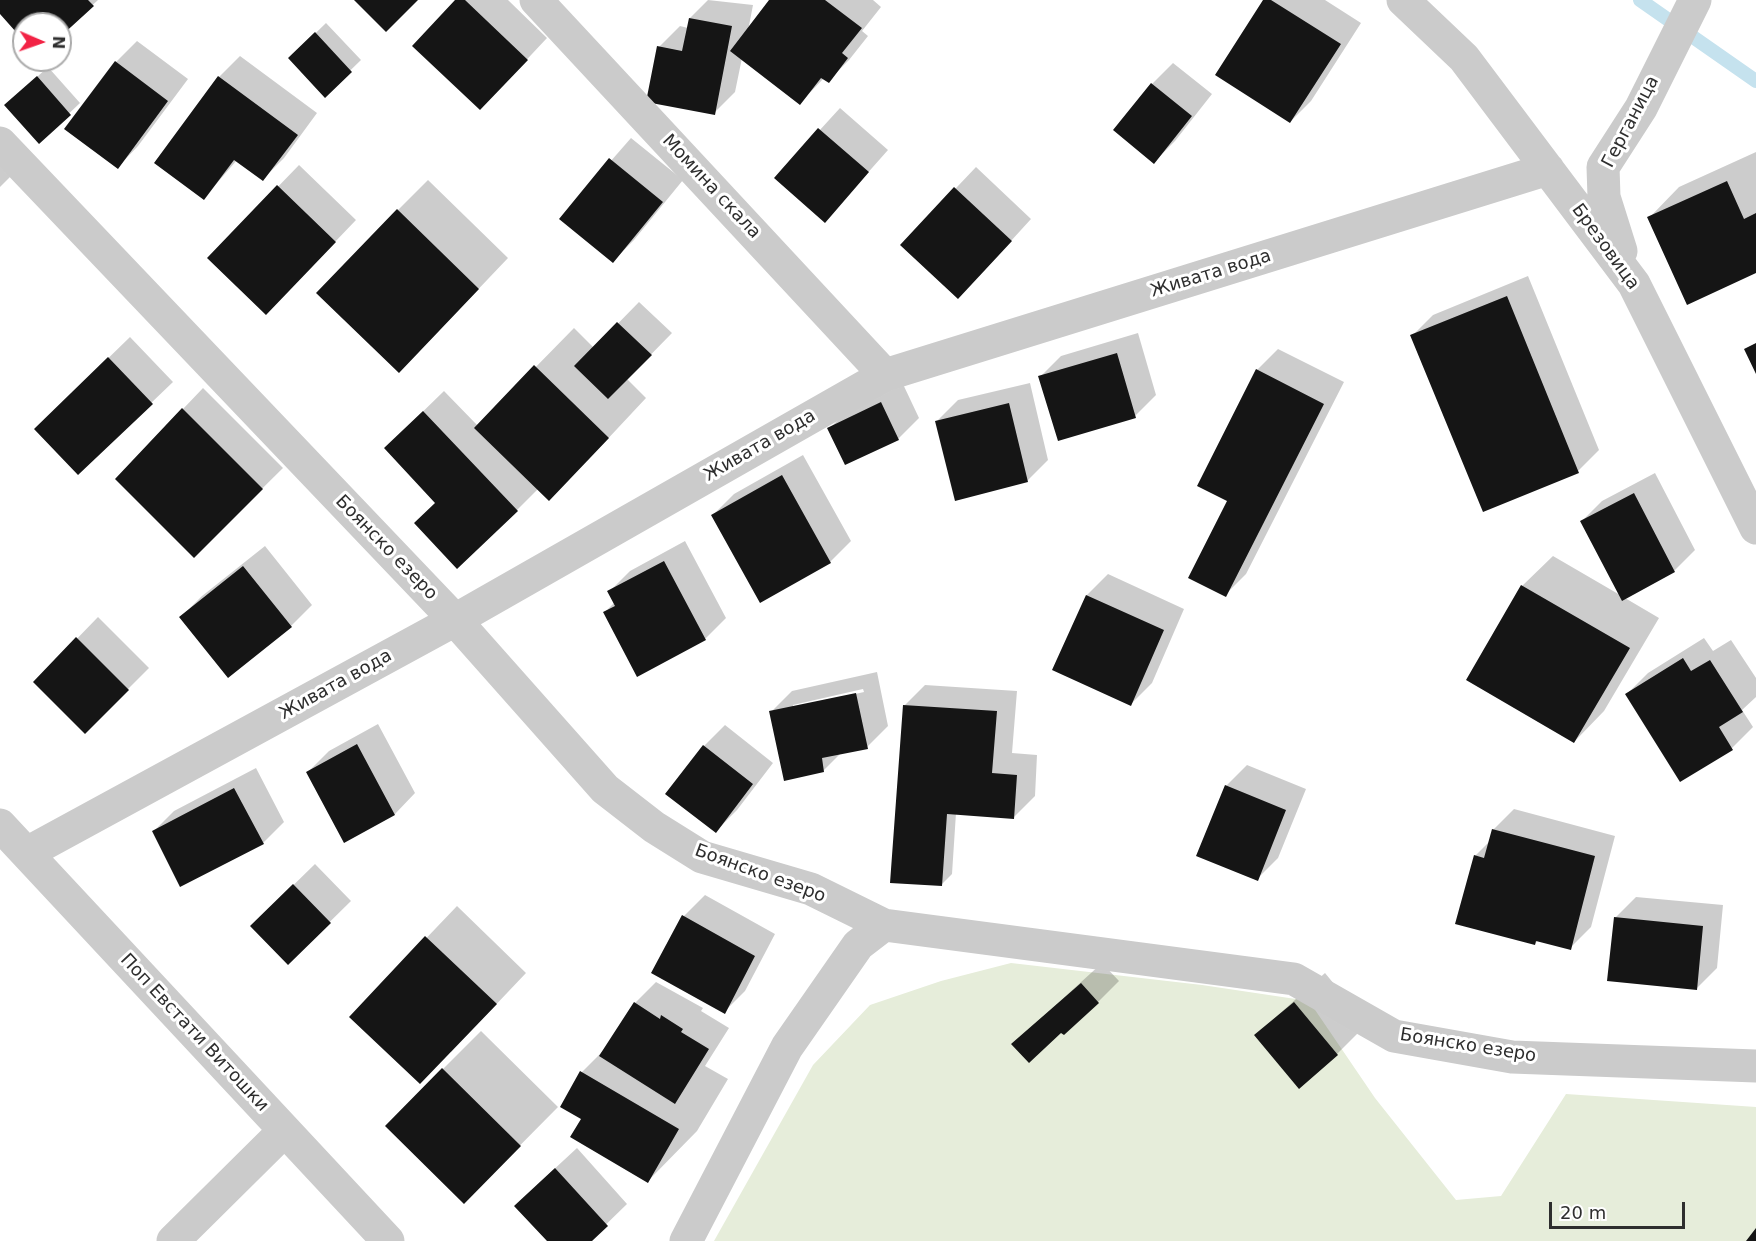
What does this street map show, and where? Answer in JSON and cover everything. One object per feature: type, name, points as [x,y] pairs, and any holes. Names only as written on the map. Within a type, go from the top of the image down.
[{"type":"street","name":"Момина скала","points":[[536,0],[885,375]]},
{"type":"street","name":"Брезовица","points":[[1402,0],[1464,58],[1634,284],[1756,528]]},
{"type":"street","name":"Герганица","points":[[1634,284],[1611,227],[1604,197],[1603,167],[1641,108],[1695,0]]},
{"type":"street","name":"Боянско езеро","points":[[0,143],[455,620],[605,789],[654,827],[702,857],[811,889],[884,925],[1294,980],[1394,1036],[1512,1057],[1756,1066]]},
{"type":"street","name":"Живата вода","points":[[27,853],[455,620],[885,375],[1548,170]]},
{"type":"street","name":"Поп Евстати Витошки","points":[[0,825],[388,1241]]},
{"type":"street","points":[[686,1241],[787,1047],[858,945],[884,925]]},
{"type":"street","points":[[173,1241],[284,1131]]},
{"type":"green space","points":[[1011,963],[1202,985],[1309,1001],[1375,1098],[1456,1200],[1501,1196],[1566,1094],[1756,1107],[1756,1241],[714,1241],[813,1065],[870,1005],[941,981]]},
{"type":"building","points":[[0,0],[88,0],[94,6],[72,26],[72,12],[12,12],[12,28],[0,14]]},
{"type":"building","points":[[354,0],[418,0],[386,32]]},
{"type":"building","points":[[455,0],[465,0],[528,60],[480,110],[412,46]]},
{"type":"building","points":[[769,0],[825,0],[862,28],[842,53],[848,58],[829,83],[821,78],[800,105],[730,51]]},
{"type":"building","points":[[1263,0],[1271,0],[1341,44],[1290,123],[1215,75]]},
{"type":"building","points":[[689,18],[732,26],[715,115],[646,102],[657,46],[682,51]]},
{"type":"building","points":[[315,32],[352,72],[325,98],[288,58]]},
{"type":"building","points":[[115,61],[168,101],[118,169],[64,129]]},
{"type":"building","points":[[37,76],[71,115],[39,144],[4,105]]},
{"type":"building","points":[[218,76],[298,135],[263,181],[234,160],[204,200],[154,163]]},
{"type":"building","points":[[1151,83],[1192,116],[1154,164],[1113,130]]},
{"type":"building","points":[[818,128],[869,172],[825,223],[774,178]]},
{"type":"building","points":[[609,158],[663,202],[613,263],[559,219]]},
{"type":"building","points":[[1727,181],[1744,219],[1756,213],[1756,273],[1687,305],[1647,217]]},
{"type":"building","points":[[277,185],[336,242],[266,315],[207,258]]},
{"type":"building","points":[[954,187],[1012,241],[958,299],[900,245]]},
{"type":"building","points":[[397,209],[479,289],[399,373],[316,293]]},
{"type":"building","points":[[1507,296],[1579,473],[1483,512],[1410,335]]},
{"type":"building","points":[[617,322],[652,355],[608,399],[574,366]]},
{"type":"building","points":[[1756,343],[1756,374],[1744,349]]},
{"type":"building","points":[[1117,353],[1136,418],[1058,441],[1038,376]]},
{"type":"building","points":[[108,357],[153,404],[78,475],[34,429]]},
{"type":"building","points":[[534,365],[609,438],[549,501],[474,428]]},
{"type":"building","points":[[1256,369],[1324,404],[1226,597],[1188,578],[1227,501],[1197,486]]},
{"type":"building","points":[[881,402],[899,440],[845,465],[827,428]]},
{"type":"building","points":[[1009,403],[1028,482],[955,501],[935,421]]},
{"type":"building","points":[[182,408],[263,489],[194,558],[115,479]]},
{"type":"building","points":[[423,411],[518,511],[457,569],[414,523],[435,503],[384,448]]},
{"type":"building","points":[[782,475],[831,563],[760,603],[711,515]]},
{"type":"building","points":[[1634,493],[1675,572],[1622,601],[1580,521]]},
{"type":"building","points":[[664,561],[706,640],[637,677],[603,612],[615,606],[607,591]]},
{"type":"building","points":[[243,566],[292,627],[228,678],[179,617]]},
{"type":"building","points":[[1521,585],[1630,648],[1574,743],[1466,680]]},
{"type":"building","points":[[1086,595],[1164,630],[1131,706],[1052,670]]},
{"type":"building","points":[[76,637],[129,690],[85,734],[33,682]]},
{"type":"building","points":[[1683,658],[1691,671],[1710,660],[1743,712],[1719,727],[1733,750],[1680,782],[1625,694]]},
{"type":"building","points":[[856,693],[868,749],[822,758],[824,772],[784,781],[769,711]]},
{"type":"building","points":[[903,705],[997,711],[992,773],[1017,775],[1014,819],[947,814],[942,886],[890,883]]},
{"type":"building","points":[[357,744],[395,815],[344,843],[306,772]]},
{"type":"building","points":[[703,745],[753,784],[716,833],[665,794]]},
{"type":"building","points":[[1225,785],[1286,810],[1258,881],[1196,856]]},
{"type":"building","points":[[234,788],[264,844],[180,887],[152,831]]},
{"type":"building","points":[[1492,829],[1595,856],[1571,950],[1536,941],[1535,945],[1455,924],[1474,855],[1484,858]]},
{"type":"building","points":[[293,884],[331,923],[288,965],[250,926]]},
{"type":"building","points":[[682,915],[755,956],[725,1014],[651,973]]},
{"type":"building","points":[[1614,917],[1703,926],[1697,990],[1607,981]]},
{"type":"building","points":[[425,936],[497,1004],[420,1084],[349,1017]]},
{"type":"building","points":[[1081,983],[1099,1003],[1064,1035],[1061,1033],[1029,1063],[1011,1044]]},
{"type":"building","points":[[634,1002],[660,1019],[661,1015],[683,1029],[681,1032],[709,1049],[675,1104],[599,1056]]},
{"type":"building","points":[[1294,1002],[1338,1055],[1299,1089],[1254,1035]]},
{"type":"building","points":[[442,1068],[521,1146],[464,1204],[385,1126]]},
{"type":"building","points":[[580,1071],[679,1129],[648,1183],[570,1137],[581,1119],[560,1107]]},
{"type":"building","points":[[555,1168],[608,1226],[592,1241],[547,1241],[514,1206]]},
{"type":"building","points":[[1756,1228],[1756,1241],[1746,1241]]},
{"type":"waterway","points":[[1640,0],[1756,81]]}]
